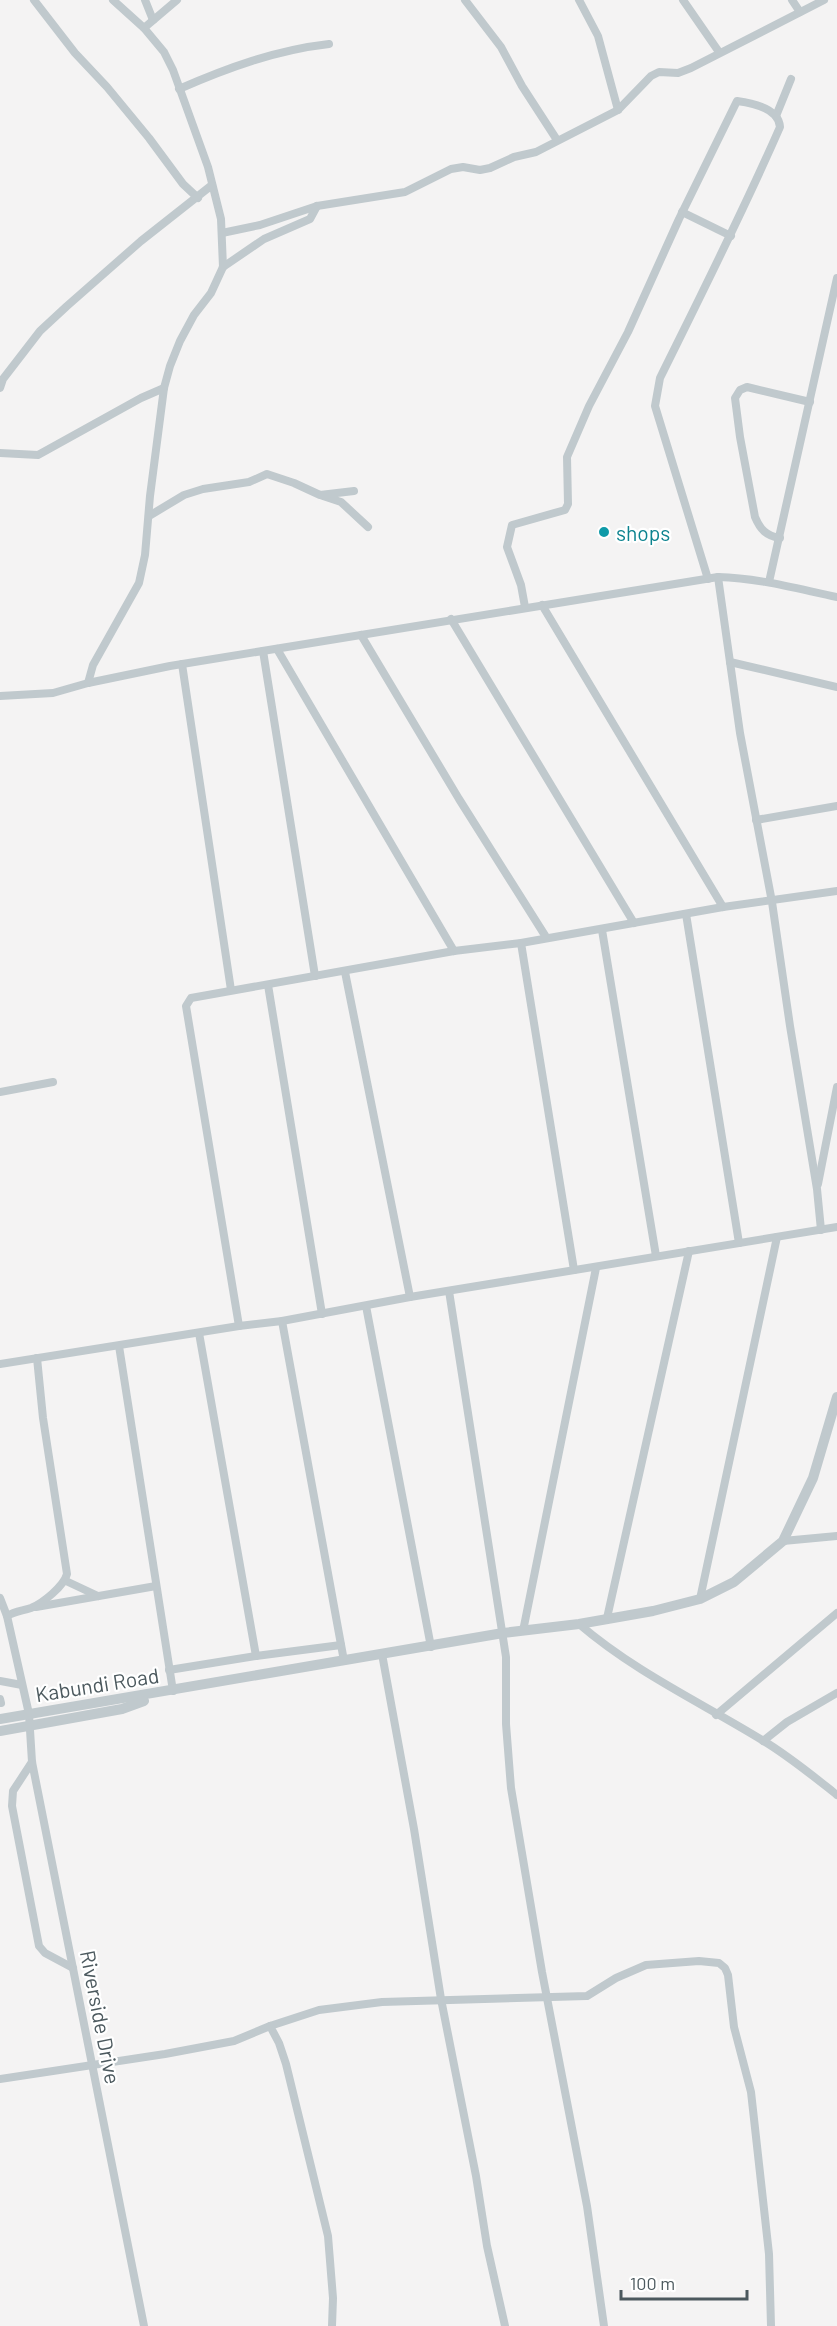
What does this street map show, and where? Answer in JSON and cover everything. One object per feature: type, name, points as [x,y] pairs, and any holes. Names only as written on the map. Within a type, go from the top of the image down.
[{"type":"street","points":[[34,0],[75,53],[107,87],[149,138],[183,184],[198,198]]},
{"type":"street","points":[[88,683],[93,665],[139,583],[145,555],[164,388],[180,341],[194,315],[212,292],[223,267],[221,219],[203,148],[173,70],[164,52],[144,28],[113,0]]},
{"type":"street","points":[[145,0],[153,20]]},
{"type":"street","points":[[144,28],[177,0]]},
{"type":"street","points":[[465,0],[501,47],[522,86],[557,140]]},
{"type":"street","points":[[579,0],[598,36],[618,110]]},
{"type":"street","points":[[683,0],[719,52]]},
{"type":"street","points":[[792,0],[800,12]]},
{"type":"street","points":[[222,233],[260,225],[317,206],[405,192],[452,169],[490,168],[514,157],[536,152],[618,110],[651,76],[659,72],[678,73],[824,0]]},
{"type":"street","points":[[179,89],[250,61],[277,53],[329,44]]},
{"type":"street","points":[[776,116],[791,79]]},
{"type":"street","points":[[525,608],[521,585],[507,548],[512,525],[567,508],[567,457],[737,101],[752,103],[776,116],[780,127],[731,236],[714,264],[703,292],[660,378],[655,406],[708,579]]},
{"type":"street","points":[[0,388],[3,379],[40,331],[141,241],[212,185]]},
{"type":"street","points":[[223,267],[264,239],[310,219],[317,206]]},
{"type":"street","points":[[682,213],[731,236]]},
{"type":"street","points":[[769,582],[837,278]]},
{"type":"street","points":[[780,538],[767,534],[760,528],[755,517],[735,398],[740,390],[747,387],[810,402]]},
{"type":"street","points":[[0,453],[38,455],[141,398],[164,388]]},
{"type":"street","points":[[149,516],[184,495],[203,489],[249,482],[267,474],[341,502],[368,527]]},
{"type":"street","points":[[320,495],[354,491]]},
{"type":"street","points":[[718,577],[740,733],[772,902],[791,1037],[817,1189],[821,1230]]},
{"type":"street","points":[[0,696],[53,693],[88,683],[182,664],[718,577],[739,577],[769,582],[837,597]]},
{"type":"street","points":[[542,605],[723,907]]},
{"type":"street","points":[[451,619],[634,923]]},
{"type":"street","points":[[361,635],[459,799],[546,937]]},
{"type":"street","points":[[277,649],[454,951]]},
{"type":"street","points":[[263,651],[315,976]]},
{"type":"street","points":[[730,662],[837,687]]},
{"type":"street","points":[[182,664],[231,990]]},
{"type":"street","points":[[756,820],[837,806]]},
{"type":"street","points":[[239,1326],[186,1006],[191,998],[454,951],[521,943],[723,907],[772,902],[837,891]]},
{"type":"street","points":[[686,915],[739,1243]]},
{"type":"street","points":[[602,930],[656,1256]]},
{"type":"street","points":[[521,943],[574,1270]]},
{"type":"street","points":[[345,972],[410,1297]]},
{"type":"street","points":[[268,985],[322,1314]]},
{"type":"street","points":[[0,1092],[53,1083]]},
{"type":"street","points":[[817,1189],[837,1087]]},
{"type":"street","points":[[0,1364],[282,1321],[410,1297],[837,1227]]},
{"type":"street","points":[[700,1599],[777,1236]]},
{"type":"street","points":[[607,1618],[689,1251]]},
{"type":"street","points":[[524,1631],[596,1268]]},
{"type":"street","points":[[449,1291],[506,1657],[506,1724],[511,1788],[587,2206],[604,2326]]},
{"type":"street","points":[[366,1306],[431,1647]]},
{"type":"street","points":[[282,1321],[344,1661]]},
{"type":"street","points":[[199,1333],[256,1656]]},
{"type":"street","points":[[119,1346],[172,1691]]},
{"type":"street","points":[[30,1608],[66,1581],[67,1567],[43,1418],[38,1358]]},
{"type":"street","points":[[783,1541],[813,1478],[837,1398]]},
{"type":"street","points":[[783,1541],[837,1536]]},
{"type":"street","name":"Kabundi Road","points":[[0,1731],[30,1720],[172,1691],[503,1633],[579,1624],[653,1611],[700,1599],[734,1582],[783,1541]]},
{"type":"street","points":[[66,1581],[98,1596]]},
{"type":"street","points":[[7,1616],[16,1610],[156,1586]]},
{"type":"street","name":"Riverside Drive","points":[[0,1598],[7,1616],[30,1720],[32,1762],[144,2326]]},
{"type":"street","points":[[716,1715],[837,1614]]},
{"type":"street","points":[[579,1624],[620,1657],[763,1741],[837,1795]]},
{"type":"street","points":[[169,1670],[341,1645]]},
{"type":"street","points":[[382,1654],[414,1829],[441,1999],[476,2176],[487,2246],[505,2326]]},
{"type":"street","points":[[0,1681],[22,1685]]},
{"type":"street","points":[[763,1741],[787,1722],[837,1693]]},
{"type":"street","name":"Kabundi Road","points":[[0,1719],[30,1720]]},
{"type":"street","points":[[32,1762],[13,1791],[12,1806],[39,1946],[45,1953],[73,1968]]},
{"type":"street","points":[[0,2079],[234,2041],[293,2017],[346,2005],[441,1999],[586,1996],[616,1978],[646,1965],[699,1961],[719,1963],[725,1968],[734,2026],[751,2092],[769,2254],[771,2326]]},
{"type":"street","points":[[270,2026],[286,2064],[328,2236],[333,2298],[332,2326]]},
{"type":"place","name":"shops","points":[[604,532]]}]
